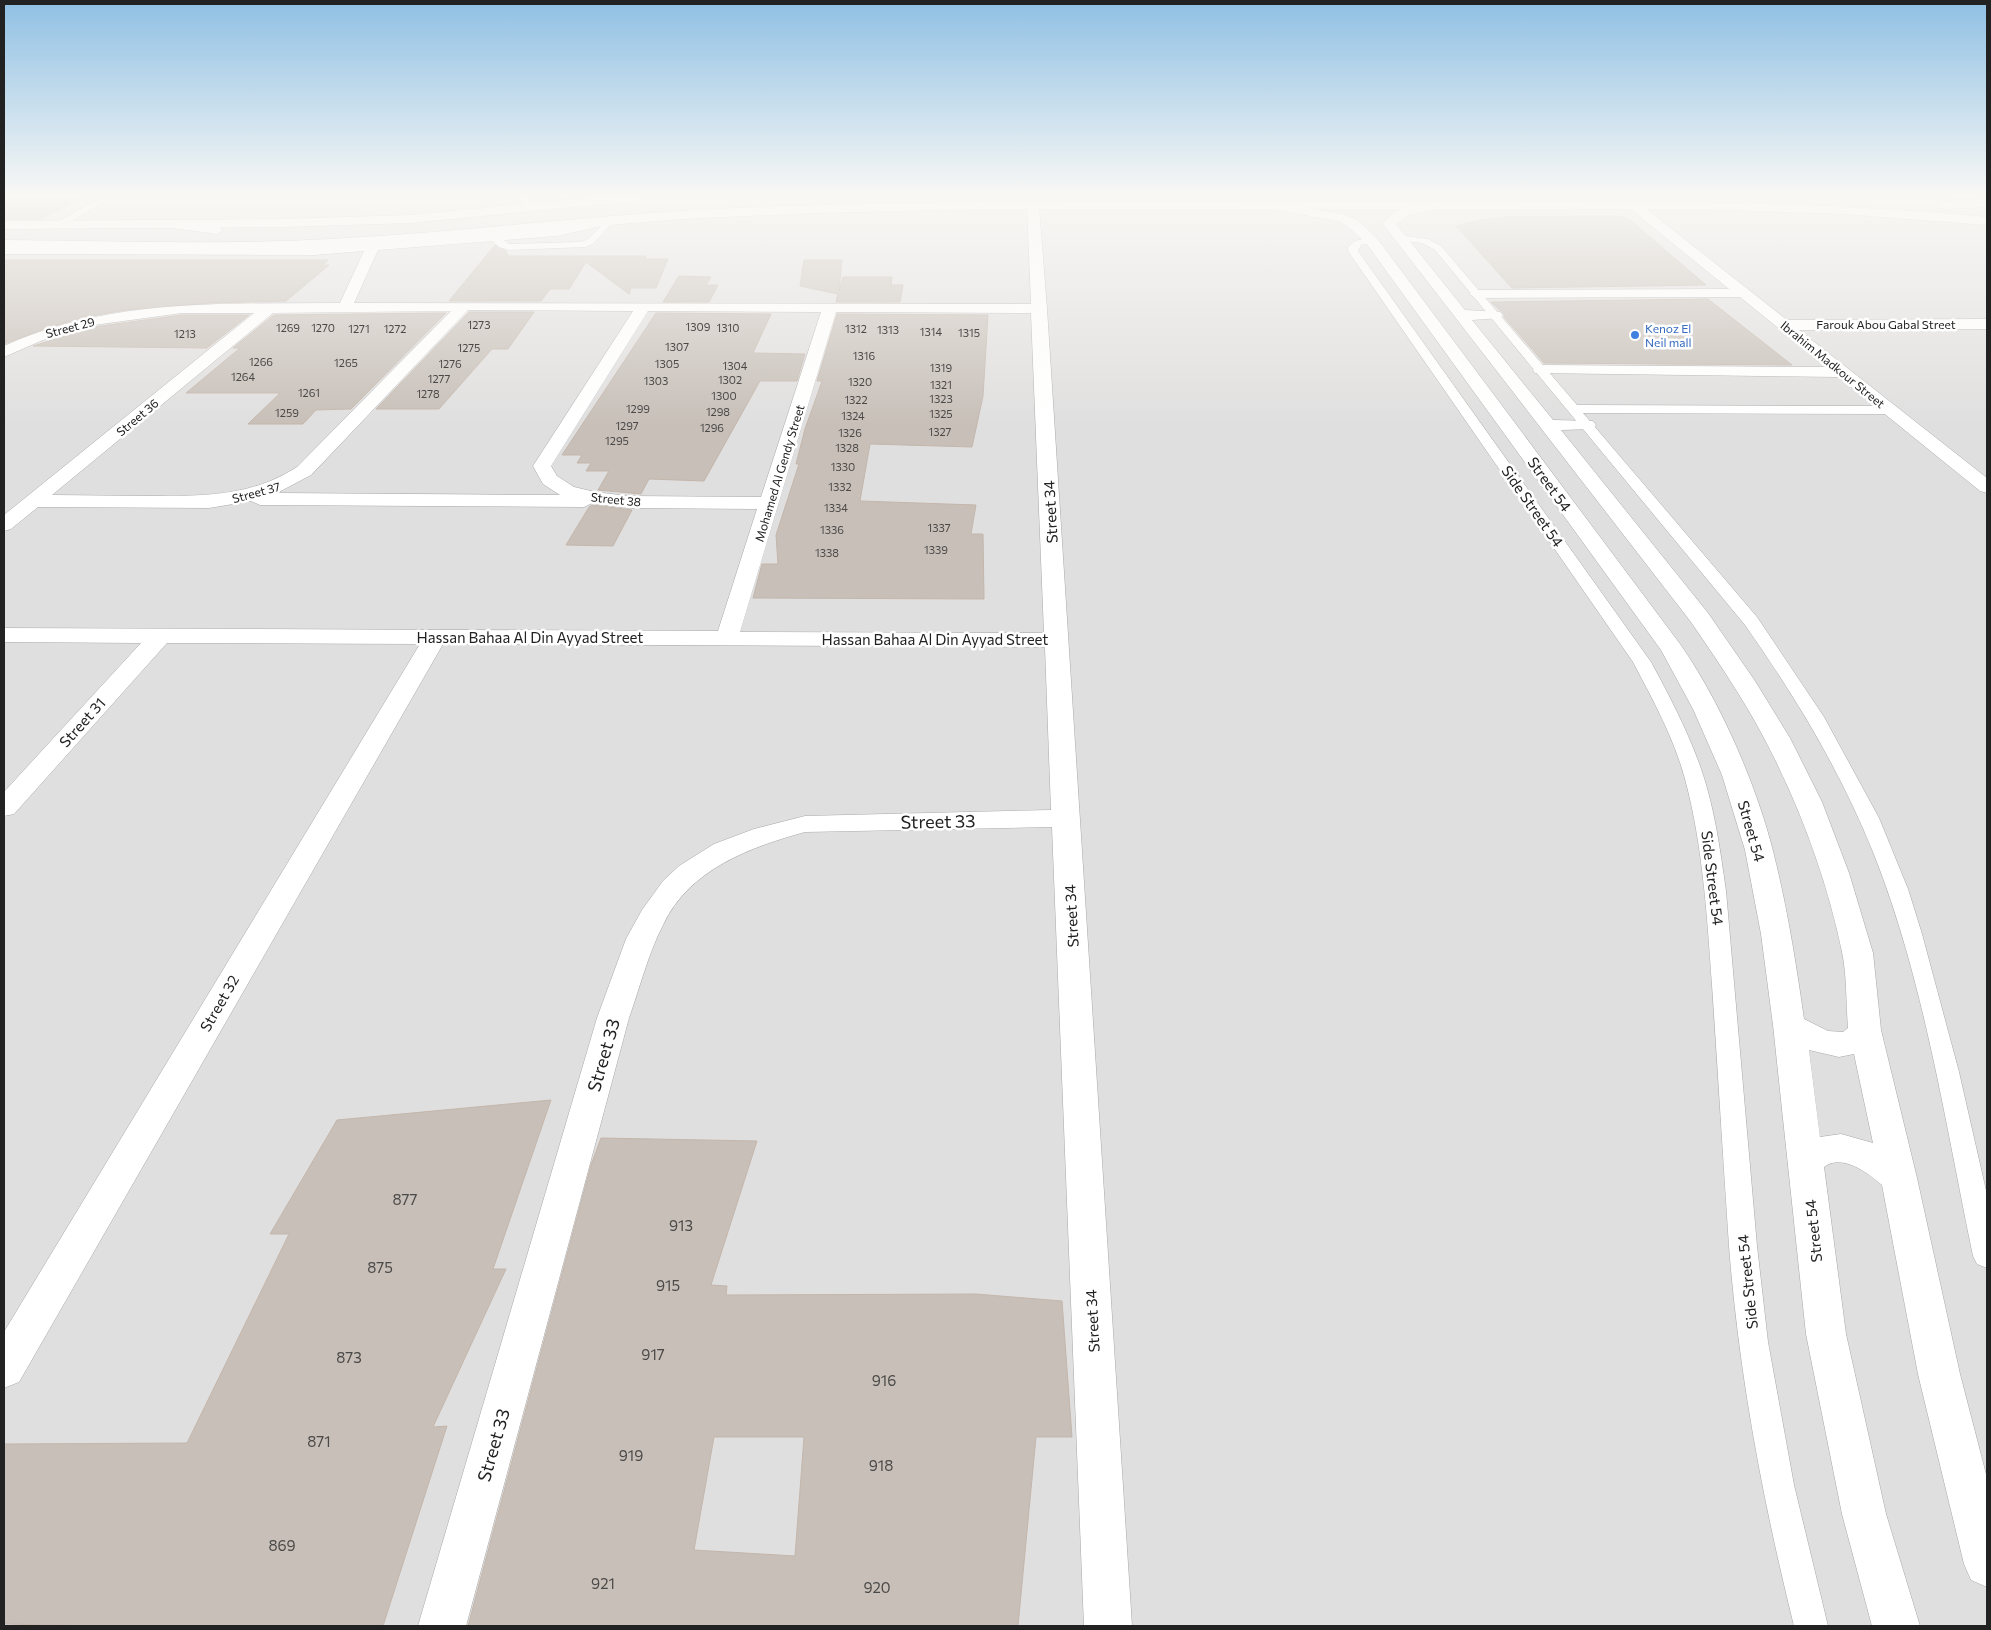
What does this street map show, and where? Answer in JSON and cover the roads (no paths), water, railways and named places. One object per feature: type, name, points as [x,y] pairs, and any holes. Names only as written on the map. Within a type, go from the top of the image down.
[{"type":"street","points":[[345,307],[361,273]]},
{"type":"street","name":"Street 34","points":[[1038,273],[1108,1626]]},
{"type":"street","name":"Street 54","points":[[1409,273],[1672,649],[1705,709],[1735,775],[1759,850],[1776,934],[1789,1025],[1826,1334],[1864,1514],[1896,1626]]},
{"type":"street","points":[[1432,273],[1469,304],[1550,425],[1700,618],[1743,681],[1777,738],[1808,802],[1835,873],[1858,953],[1865,1030],[1899,1178],[1938,1374],[1987,1564]]},
{"type":"street","name":"Ibrahim Madkour Street","points":[[1719,273],[1987,487]]},
{"type":"street","points":[[1469,304],[1744,293]]},
{"type":"street","points":[[1469,304],[1495,314]]},
{"type":"street","name":"Street 29","points":[[4,352],[63,328],[122,315],[182,309],[464,306],[1040,309]]},
{"type":"street","name":"Street 37","points":[[34,501],[209,502],[266,492],[289,482],[304,472],[464,306]]},
{"type":"street","name":"Street 38","points":[[643,307],[542,466],[550,480],[568,490],[595,498],[628,502],[770,503]]},
{"type":"street","name":"Street 36","points":[[4,525],[269,308]]},
{"type":"street","name":"Mohamed Al Gendy Street","points":[[727,638],[830,308]]},
{"type":"street","name":"Farouk Abou Gabal Street","points":[[1784,325],[1987,324]]},
{"type":"street","points":[[1540,370],[1843,372]]},
{"type":"street","points":[[1550,425],[1587,425]]},
{"type":"street","points":[[238,498],[628,502]]},
{"type":"street","name":"Hassan Bahaa Al Din Ayyad Street","points":[[4,635],[1057,640]]},
{"type":"street","name":"Street 31","points":[[4,808],[161,636]]},
{"type":"street","name":"Street 32","points":[[4,1369],[436,636]]},
{"type":"street","name":"Street 33","points":[[442,1626],[613,1018],[646,926],[666,897],[690,870],[725,848],[765,834],[805,824],[1066,818]]},
{"type":"street","points":[[1789,1025],[1800,1034],[1828,1044],[1854,1043],[1861,1038],[1865,1030]]},
{"type":"street","points":[[1806,1161],[1813,1154],[1825,1149],[1854,1151],[1872,1157],[1899,1178]]},
{"type":"lane","name":"Side Street 54","points":[[1369,273],[1642,662],[1671,716],[1694,776],[1710,843],[1718,917],[1743,1250],[1759,1387],[1792,1555],[1811,1626]]},
{"type":"lane","points":[[1469,304],[1495,314],[1757,629],[1791,676],[1829,739],[1864,809],[1896,888],[1925,978],[1987,1256]]},
{"type":"lane","points":[[1573,409],[1891,410]]},
{"type":"place","name":"Kenoz El Neil mall","points":[[1635,335]]}]
